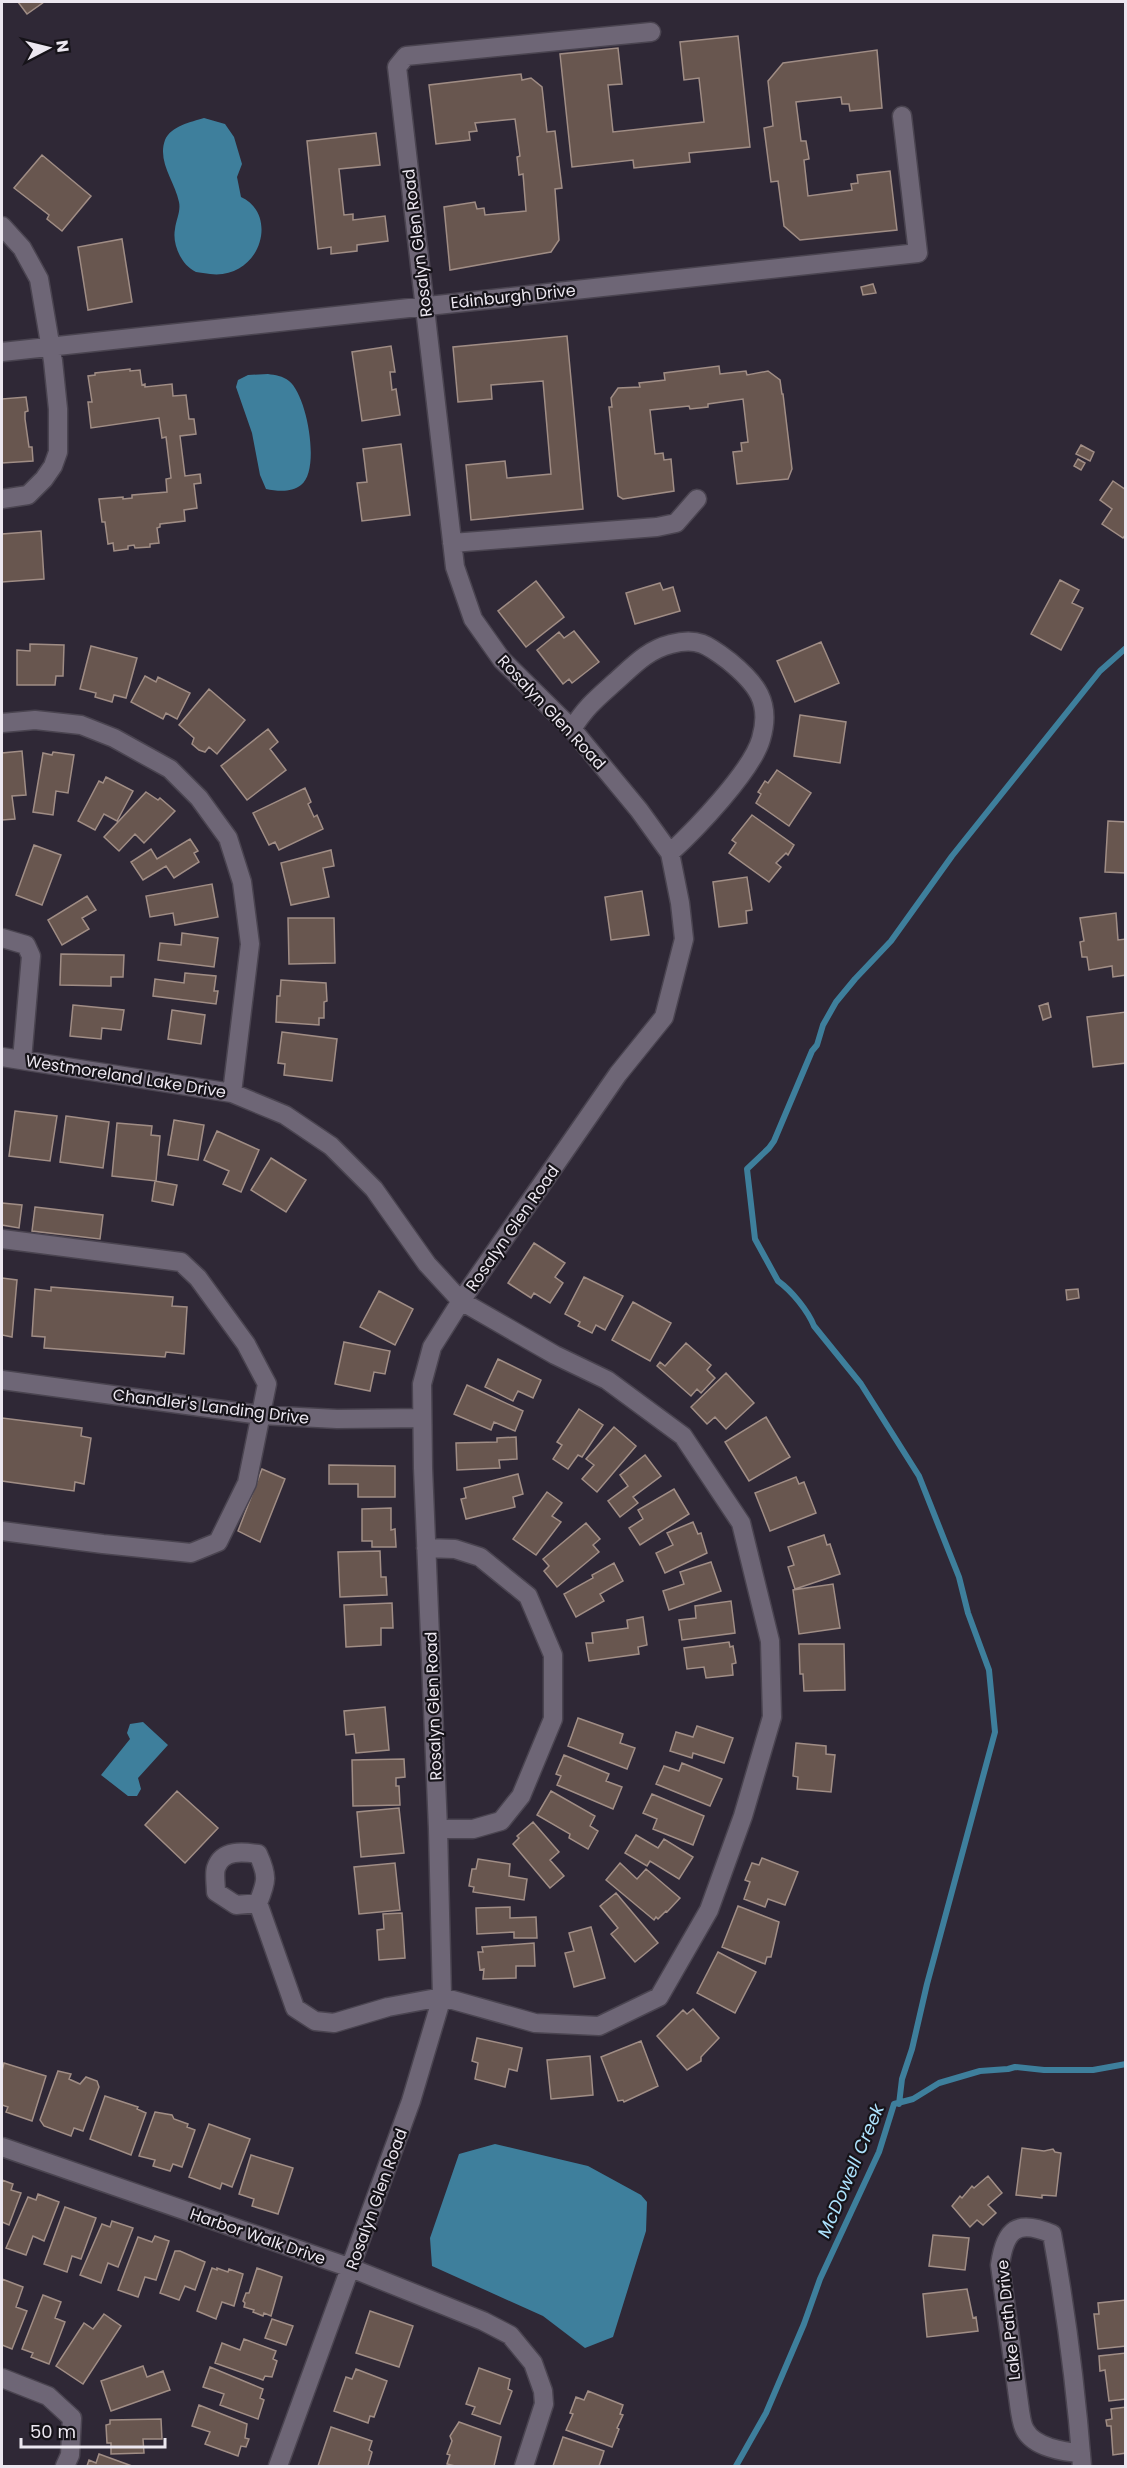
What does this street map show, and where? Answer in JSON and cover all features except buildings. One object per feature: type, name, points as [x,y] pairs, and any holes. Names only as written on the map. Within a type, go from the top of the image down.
[{"type":"street","name":"Rosalyn Glen Road","points":[[278,2466],[411,2101],[442,1997],[422,1384],[432,1347],[461,1300],[618,1074],[664,1017],[684,939],[680,903],[670,853],[639,810],[572,729],[502,660],[473,619],[455,567],[397,67],[406,56],[651,32]]},
{"type":"street","name":"Edinburgh Drive","points":[[2,352],[918,253],[902,116]]},
{"type":"street","points":[[2,226],[22,248],[39,279],[51,346],[58,409],[58,452],[52,466],[28,495],[2,499]]},
{"type":"street","points":[[452,543],[657,527],[676,523],[697,499]]},
{"type":"street","points":[[572,729],[586,707],[639,659],[669,645],[686,641],[702,642],[754,682],[764,710],[761,740],[749,762],[704,820],[670,853]]},
{"type":"street","points":[[2,723],[35,720],[81,725],[114,738],[170,769],[199,798],[228,838],[242,882],[250,944],[232,1092]]},
{"type":"street","points":[[2,938],[26,945],[31,957],[22,1060]]},
{"type":"street","name":"Westmoreland Lake Drive","points":[[2,1057],[232,1092],[285,1115],[331,1146],[374,1190],[427,1264],[461,1300],[555,1355],[607,1380],[683,1436],[741,1524],[770,1641],[772,1717],[743,1816],[709,1910],[659,1997],[599,2026],[535,2023],[442,1997],[388,2007],[334,2023],[315,2021],[295,2008],[258,1903]]},
{"type":"street","points":[[2,1239],[181,1262],[198,1278],[251,1354],[267,1384],[247,1483],[218,1542],[191,1552],[103,1545],[2,1531]]},
{"type":"street","name":"Chandler's Landing Drive","points":[[2,1380],[261,1415],[337,1419],[422,1418]]},
{"type":"street","points":[[426,1548],[455,1549],[480,1557],[528,1596],[553,1655],[553,1719],[521,1796],[501,1821],[473,1829],[438,1829]]},
{"type":"street","name":"Harbor Walk Drive","points":[[2,2147],[351,2268],[483,2321],[510,2335],[533,2363],[543,2391],[544,2404],[539,2425],[524,2466]]},
{"type":"street","name":"Lake Path Drive","points":[[1034,2227],[1052,2234],[1063,2295],[1081,2459],[1069,2452],[1037,2443],[1025,2430],[1016,2389],[1000,2265],[1002,2247],[1009,2234],[1020,2228],[1034,2227]]},
{"type":"street","points":[[2,2378],[48,2397],[72,2418],[70,2455],[65,2466]]},
{"type":"water","points":[[204,118],[225,124],[234,137],[242,164],[237,177],[241,197],[253,206],[260,217],[262,231],[259,245],[252,257],[241,267],[227,273],[210,274],[191,269],[179,254],[174,235],[179,205],[163,156],[165,140],[177,128]]},
{"type":"water","points":[[268,374],[284,378],[296,389],[306,416],[309,433],[311,449],[307,477],[297,488],[288,490],[266,489],[260,475],[252,433],[236,387],[238,380],[248,375]]},
{"type":"water","points":[[143,1722],[168,1745],[138,1778],[141,1789],[137,1796],[128,1796],[101,1775],[130,1739],[127,1733],[130,1724]]},
{"type":"water","points":[[495,2144],[588,2166],[641,2195],[647,2202],[646,2231],[613,2337],[585,2348],[543,2316],[432,2266],[430,2238],[459,2154]]},
{"type":"waterway","points":[[899,2104],[902,2079],[912,2049],[927,1984],[995,1732],[989,1670],[968,1613],[959,1577],[919,1476],[861,1384],[814,1326],[799,1302],[778,1281],[755,1239],[747,1169],[774,1141],[812,1051],[817,1045],[823,1025],[836,1002],[891,941],[952,856],[1100,671],[1126,648]]},
{"type":"waterway","name":"McDowell Creek","points":[[736,2466],[766,2413],[804,2324],[820,2279],[879,2152],[894,2104],[913,2099],[939,2083],[980,2071],[1015,2067],[1044,2070],[1093,2070],[1126,2064]]}]
